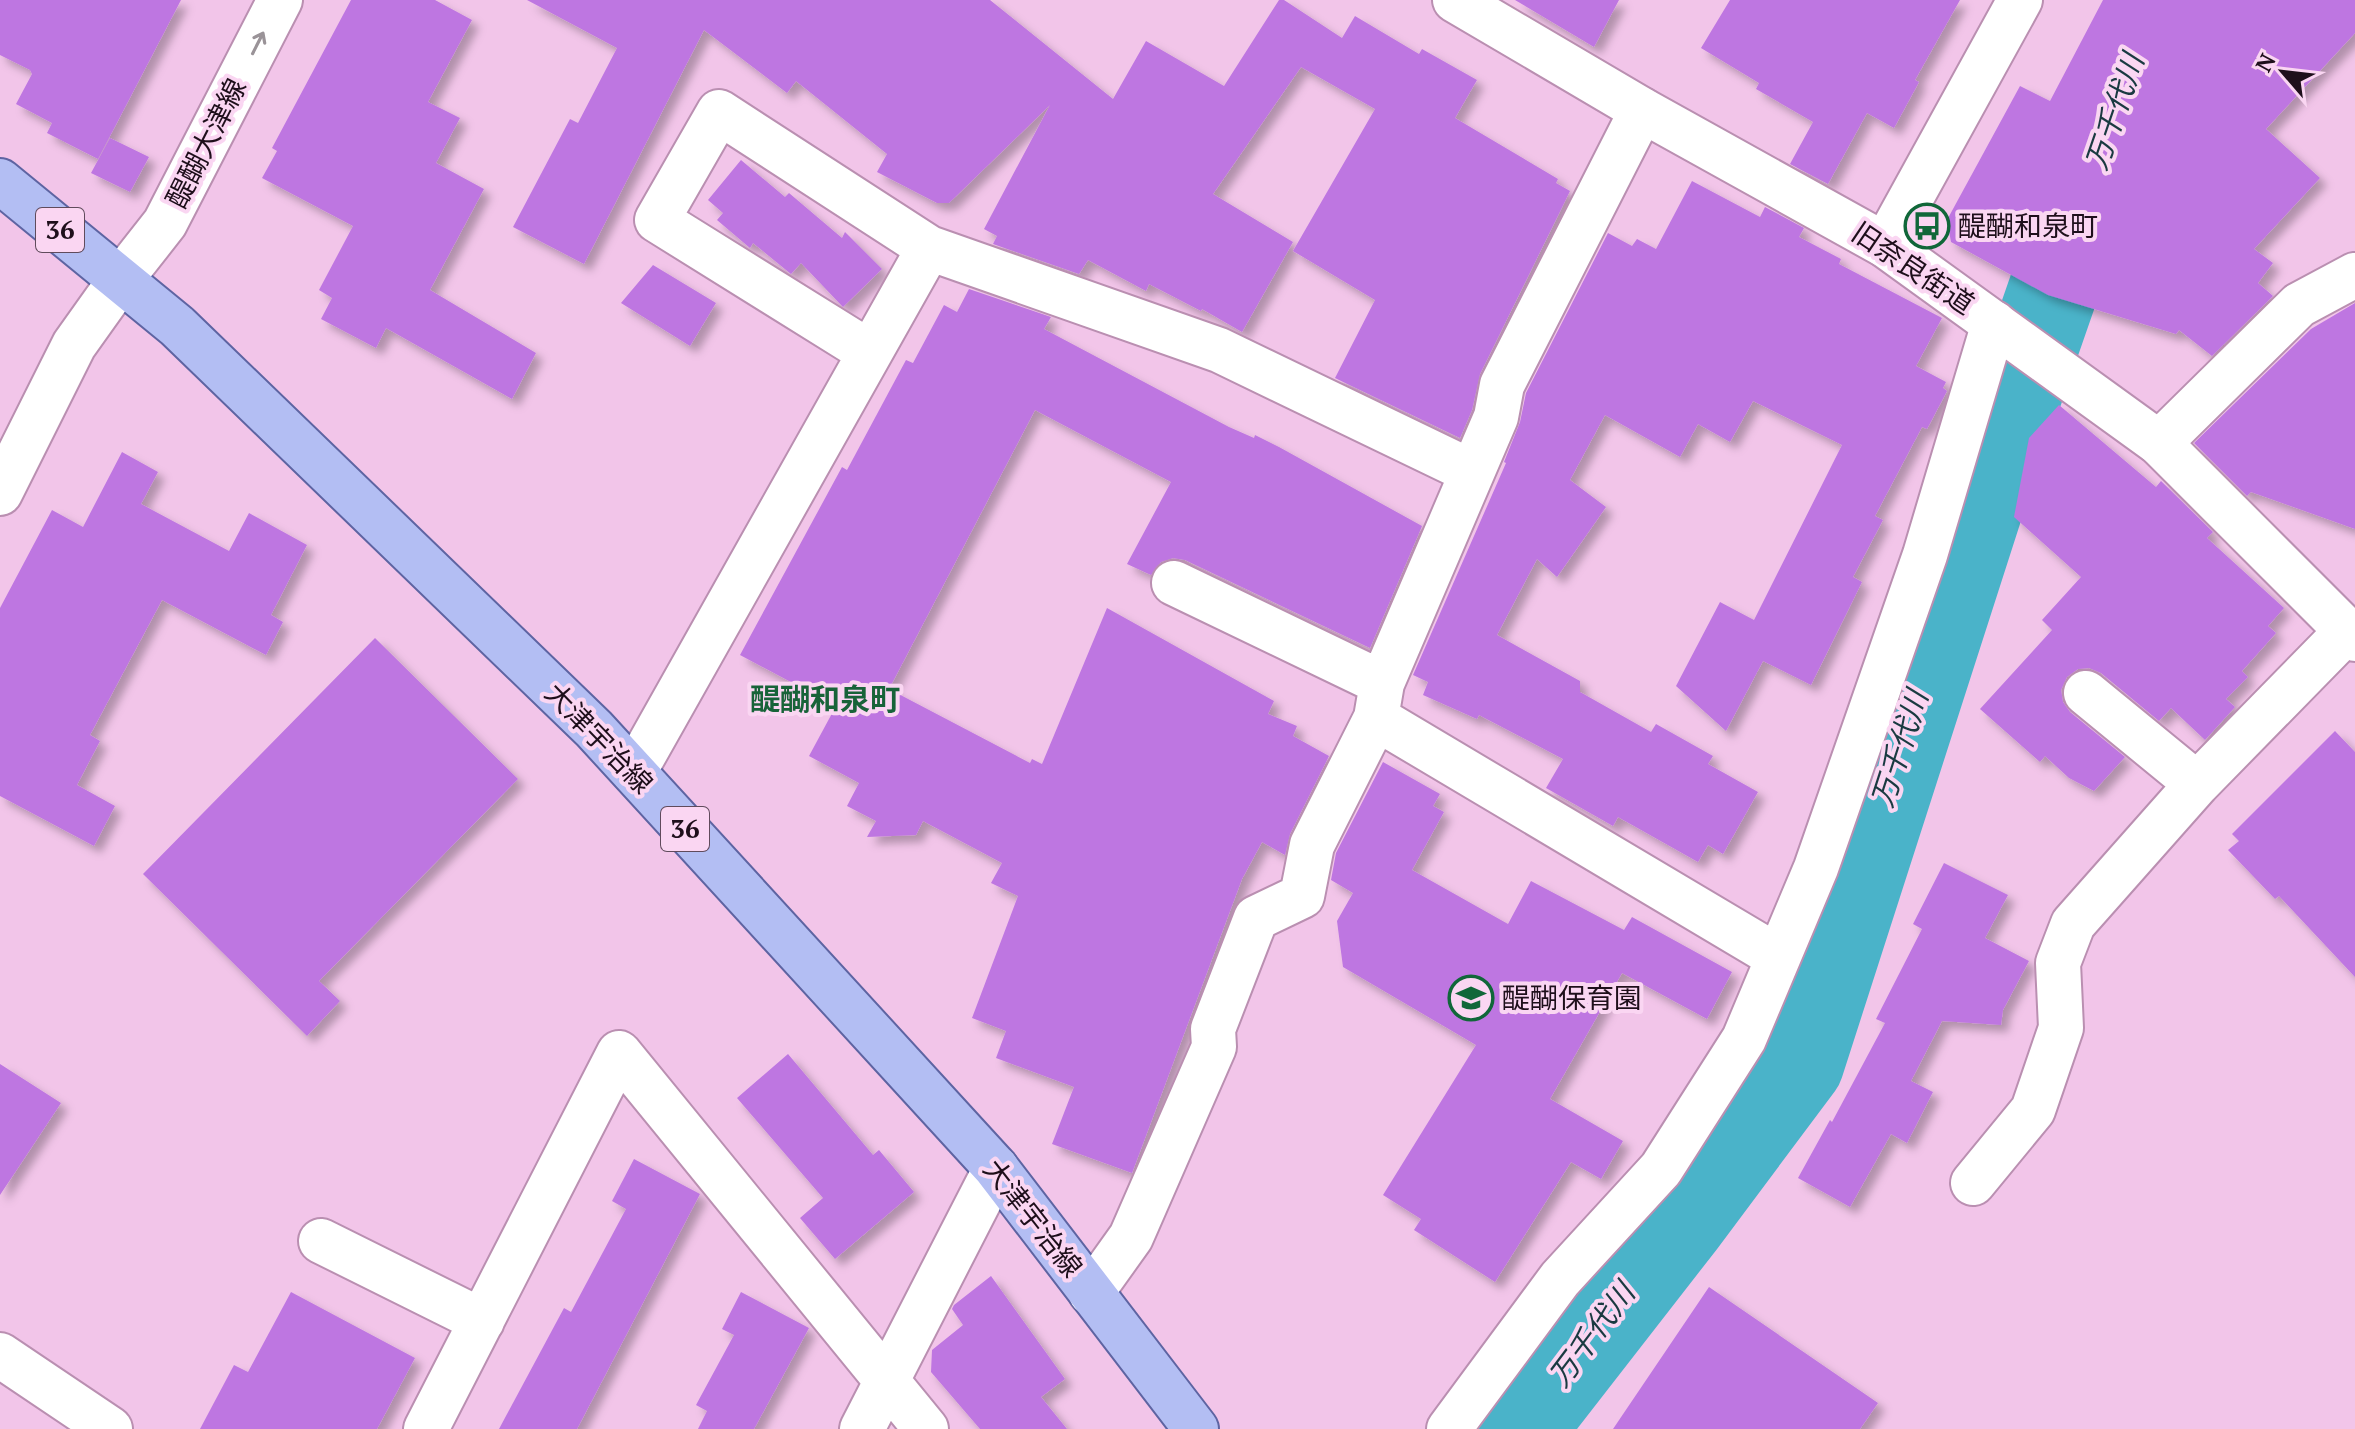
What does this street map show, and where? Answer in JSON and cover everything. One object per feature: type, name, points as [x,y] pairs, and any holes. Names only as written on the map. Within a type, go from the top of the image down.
[{"type":"main road","name":"大津宇治線","points":[[0,181],[177,326],[583,718],[996,1168],[1196,1429]]},
{"type":"street","name":"醍醐大津線","points":[[0,493],[74,345],[165,223],[280,0]]},
{"type":"street","name":"旧奈良街道","points":[[1455,0],[1642,110],[1885,245],[2021,341],[2159,443],[2351,635]]},
{"type":"street","points":[[1885,245],[2020,0]]},
{"type":"street","points":[[1091,1293],[1131,1237],[1214,1047],[1213,1029],[1256,918],[1302,896],[1312,845],[1379,701],[1496,417],[1502,385],[1642,110]]},
{"type":"street","points":[[869,352],[657,220],[719,112],[929,248],[1219,350],[1472,472]]},
{"type":"street","points":[[634,772],[929,248]]},
{"type":"street","points":[[2159,443],[2299,305],[2355,275]]},
{"type":"street","points":[[1449,1429],[1560,1279],[1661,1169],[1744,1039],[1816,868],[1925,555],[2021,341]]},
{"type":"street","points":[[1174,583],[1379,701],[1778,957]]},
{"type":"street","points":[[1973,1183],[2033,1110],[2061,1028],[2058,963],[2073,924],[2197,784],[2351,635]]},
{"type":"street","points":[[2086,693],[2197,784]]},
{"type":"street","points":[[426,1429],[619,1053],[926,1429]]},
{"type":"street","points":[[862,1429],[996,1168]]},
{"type":"street","points":[[321,1241],[482,1321]]},
{"type":"street","points":[[0,1355],[110,1429]]},
{"type":"building","points":[[0,0],[181,0],[98,159],[47,133],[52,123],[16,104],[32,74],[30,70],[0,55]]},
{"type":"building","points":[[351,0],[435,0],[472,20],[428,102],[460,118],[436,163],[484,189],[430,290],[536,353],[512,399],[386,328],[376,348],[321,319],[332,298],[319,290],[353,226],[262,178],[277,151],[272,148]]},
{"type":"building","points":[[527,0],[990,0],[1113,99],[1146,41],[1224,86],[1279,0],[1284,0],[1342,38],[1355,16],[1419,54],[1422,49],[1477,80],[1455,118],[1558,179],[1556,183],[1570,191],[1480,374],[1472,410],[1460,438],[1335,378],[1375,300],[1293,251],[1375,109],[1301,67],[1213,194],[1293,242],[1242,332],[1149,284],[1146,291],[1088,260],[1079,274],[993,244],[997,236],[984,229],[1050,105],[949,203],[937,203],[877,172],[887,154],[796,81],[787,93],[704,30],[584,264],[513,227],[570,119],[578,123],[617,48]]},
{"type":"building","points":[[1515,0],[1619,0],[1594,47]]},
{"type":"building","points":[[1730,0],[1960,0],[1915,80],[1919,82],[1894,128],[1867,113],[1828,184],[1790,164],[1813,122],[1756,89],[1759,83],[1701,48]]},
{"type":"building","points":[[2103,0],[2355,0],[2355,33],[2266,129],[2320,178],[2254,249],[2273,263],[2258,283],[2273,296],[2212,356],[2179,330],[2176,334],[2048,295],[1951,242],[1947,220],[2020,86],[2050,101]]},
{"type":"building","points":[[110,138],[149,157],[130,192],[91,173]]},
{"type":"building","points":[[741,160],[785,197],[789,193],[842,238],[845,232],[882,269],[843,307],[801,263],[791,274],[753,243],[750,248],[717,220],[723,213],[708,200]]},
{"type":"building","points":[[1692,181],[1760,217],[1765,207],[1804,228],[1799,237],[1841,259],[1839,264],[1942,318],[1916,366],[1946,382],[1943,388],[1947,391],[1927,429],[1922,427],[1875,516],[1883,520],[1853,577],[1862,582],[1811,685],[1763,661],[1726,731],[1676,686],[1720,602],[1754,620],[1842,445],[1753,401],[1730,442],[1698,424],[1680,457],[1605,415],[1570,480],[1606,507],[1557,577],[1537,559],[1497,635],[1580,681],[1580,692],[1651,732],[1656,724],[1713,756],[1708,764],[1758,792],[1723,854],[1708,845],[1698,862],[1618,817],[1613,826],[1546,788],[1563,759],[1479,715],[1477,719],[1423,695],[1428,682],[1413,675],[1506,463],[1526,393],[1608,233],[1632,246],[1637,239],[1656,249]]},
{"type":"building","points":[[653,265],[716,303],[690,346],[621,303]]},
{"type":"building","points":[[969,289],[1051,317],[1044,329],[1229,427],[1279,447],[1422,526],[1370,648],[1185,560],[1173,558],[1161,562],[1151,575],[1127,564],[1171,482],[1035,410],[889,689],[1030,763],[1032,759],[1042,764],[1107,608],[1274,701],[1268,714],[1297,726],[1293,736],[1329,756],[1290,834],[1285,855],[1262,842],[1242,879],[1132,1173],[1052,1144],[1074,1087],[996,1058],[1006,1031],[972,1018],[1018,896],[991,883],[1002,863],[923,821],[916,835],[867,837],[876,821],[847,806],[859,783],[809,756],[836,706],[740,655],[842,467],[847,470],[906,360],[913,363],[944,305],[957,312]]},
{"type":"building","points":[[2355,303],[2355,529],[2251,492],[2247,496],[2194,443],[2311,329]]},
{"type":"building","points":[[2059,405],[2156,487],[2161,481],[2213,532],[2207,538],[2284,608],[2268,626],[2276,633],[2242,671],[2248,677],[2226,699],[2235,707],[2205,740],[2171,708],[2159,721],[2101,673],[2089,668],[2078,669],[2067,677],[2061,690],[2063,702],[2070,712],[2125,757],[2094,791],[2069,778],[2045,756],[2040,762],[1980,709],[2052,630],[2042,620],[2081,577],[2014,517],[2029,438]]},
{"type":"building","points":[[122,452],[158,472],[141,504],[229,551],[249,513],[307,545],[271,615],[283,622],[266,655],[162,600],[90,735],[100,741],[77,785],[115,806],[94,846],[0,796],[0,608],[52,510],[83,527]]},
{"type":"building","points":[[375,638],[518,779],[319,981],[340,1001],[307,1036],[143,874]]},
{"type":"building","points":[[2335,731],[2355,752],[2355,977],[2279,896],[2275,899],[2228,850],[2239,841],[2232,834]]},
{"type":"building","points":[[1383,762],[1440,794],[1433,806],[1444,812],[1412,870],[1508,924],[1531,881],[1624,930],[1632,917],[1732,972],[1707,1019],[1622,973],[1550,1099],[1623,1141],[1601,1179],[1571,1162],[1495,1282],[1414,1230],[1421,1219],[1383,1195],[1476,1045],[1343,967],[1337,921],[1353,893],[1331,880],[1336,853]]},
{"type":"building","points":[[1944,863],[2008,895],[1985,938],[2029,961],[2003,1010],[2001,1025],[1942,1021],[1911,1081],[1933,1092],[1907,1143],[1891,1134],[1850,1207],[1798,1178],[1885,1023],[1876,1019],[1922,929],[1913,924]]},
{"type":"building","points":[[788,1054],[873,1155],[879,1150],[914,1192],[835,1259],[800,1218],[823,1198],[737,1098]]},
{"type":"building","points":[[0,1064],[61,1103],[0,1195]]},
{"type":"building","points":[[634,1159],[700,1194],[577,1429],[499,1429],[564,1308],[571,1312],[626,1209],[612,1201]]},
{"type":"building","points":[[991,1276],[1065,1379],[1041,1397],[1067,1429],[980,1429],[931,1372],[932,1350],[963,1325],[952,1309],[954,1305]]},
{"type":"building","points":[[1709,1287],[1878,1403],[1860,1429],[1613,1429]]},
{"type":"building","points":[[291,1292],[415,1358],[377,1429],[200,1429],[234,1365],[248,1372]]},
{"type":"building","points":[[741,1292],[809,1328],[754,1429],[698,1429],[707,1411],[696,1405],[734,1335],[722,1329]]},
{"type":"waterway","name":"万千代川","points":[[1520,1429],[1799,1064],[1983,492],[2154,0]]},
{"type":"place","name":"醍醐和泉町","points":[[1927,226]]},
{"type":"place","name":"醍醐保育園","points":[[1471,998]]},
{"type":"district","name":"醍醐和泉町","points":[[825,700]]}]
